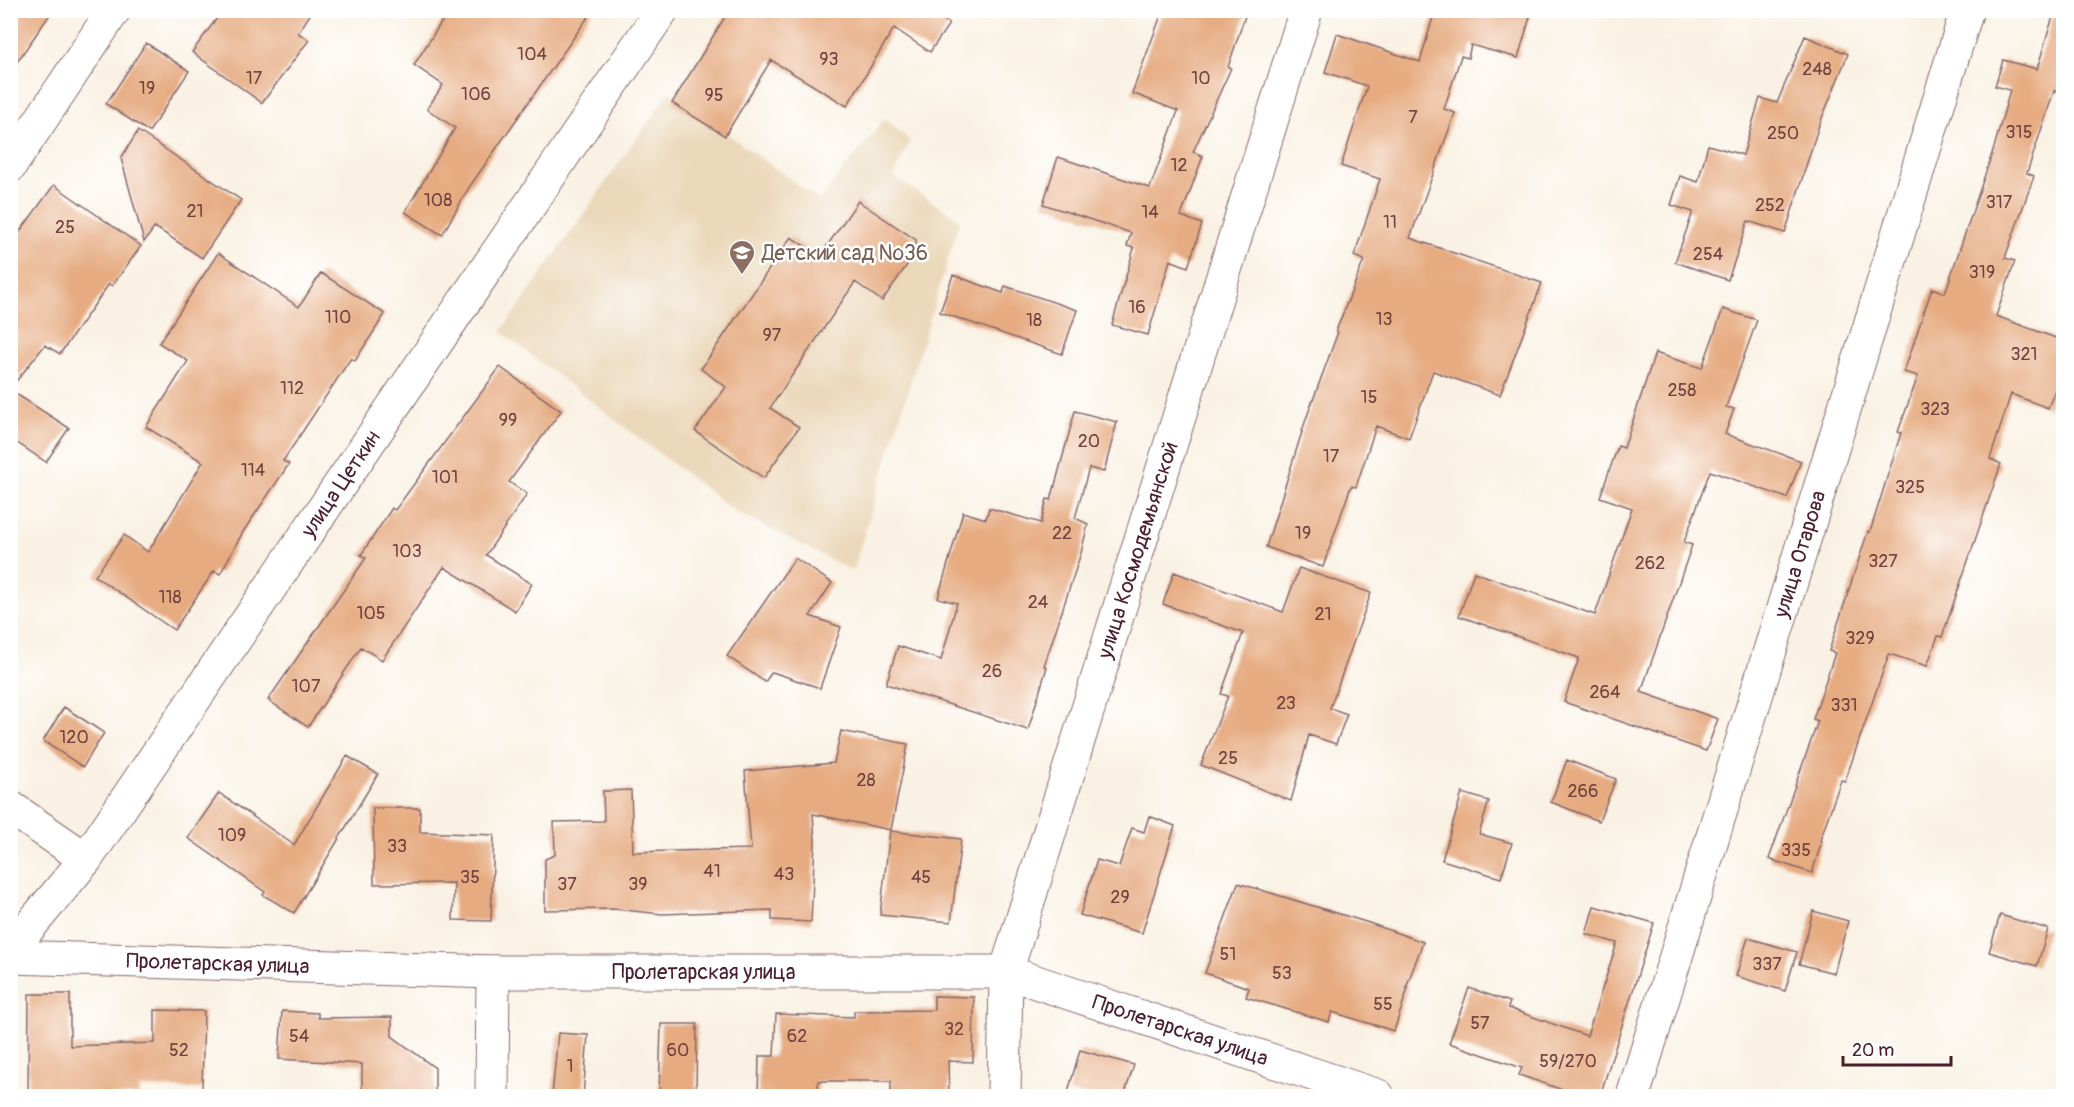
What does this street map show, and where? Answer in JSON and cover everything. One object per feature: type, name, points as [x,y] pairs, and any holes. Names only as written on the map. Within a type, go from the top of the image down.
[{"type":"street","points":[[10,166],[114,10]]},
{"type":"street","name":"улица Цеткин","points":[[10,950],[86,859],[662,10]]},
{"type":"street","name":"улица Космодемьянской","points":[[1004,1096],[1006,972],[1306,10]]},
{"type":"street","name":"улица Отарова","points":[[1633,1096],[1967,10]]},
{"type":"street","points":[[10,807],[86,859]]},
{"type":"street","name":"Пролетарская улица","points":[[10,957],[493,972],[1006,972],[1378,1096]]},
{"type":"street","points":[[492,1096],[493,972]]},
{"type":"shaded area","name":"Детский сад №36","points":[[669,92],[819,200],[885,119],[910,141],[893,176],[960,220],[853,571],[733,510],[501,332]]},
{"type":"building","points":[[10,10],[53,10],[10,72]]},
{"type":"building","points":[[223,10],[313,10],[298,33],[309,40],[262,103],[192,52]]},
{"type":"building","points":[[449,10],[593,10],[470,186],[442,235],[405,212],[455,128],[427,109],[443,85],[414,65]]},
{"type":"building","points":[[729,10],[930,10],[949,24],[930,52],[894,28],[847,106],[771,60],[725,136],[672,103]]},
{"type":"building","points":[[1163,10],[1247,10],[1228,67],[1231,68],[1193,152],[1203,156],[1181,216],[1202,224],[1188,267],[1170,260],[1148,335],[1112,325],[1134,248],[1127,246],[1131,233],[1043,204],[1058,157],[1150,188],[1178,111],[1132,93]]},
{"type":"building","points":[[1435,10],[1532,10],[1518,58],[1471,45],[1468,58],[1461,56],[1444,109],[1455,113],[1410,238],[1542,283],[1500,395],[1433,371],[1409,438],[1376,426],[1356,487],[1351,486],[1323,567],[1266,547],[1306,419],[1338,332],[1336,331],[1364,260],[1354,256],[1380,179],[1341,166],[1367,86],[1325,72],[1337,34],[1420,62]]},
{"type":"building","points":[[2055,10],[2064,10],[2064,94],[2054,91],[2027,173],[2034,176],[2005,258],[2015,261],[1996,316],[2064,341],[2064,367],[2048,408],[2011,394],[1990,459],[2001,464],[1942,637],[1938,636],[1927,666],[1889,654],[1845,781],[1841,780],[1820,840],[1822,841],[1812,873],[1769,859],[1818,721],[1813,719],[1835,653],[1829,651],[1868,531],[1870,532],[1901,433],[1898,432],[1918,376],[1904,372],[1932,288],[1945,293],[1994,148],[2010,90],[1995,86],[2003,60],[2037,69]]},
{"type":"building","points":[[1805,36],[1848,54],[1818,128],[1785,233],[1748,221],[1728,280],[1675,262],[1693,212],[1671,205],[1680,176],[1698,182],[1708,145],[1743,155],[1760,98],[1777,103]]},
{"type":"building","points":[[146,43],[189,71],[149,132],[106,104]]},
{"type":"building","points":[[138,131],[241,200],[202,258],[155,227],[144,242],[121,158]]},
{"type":"building","points":[[54,185],[141,246],[112,286],[109,284],[60,354],[45,345],[10,389],[10,245]]},
{"type":"building","points":[[858,201],[916,240],[916,252],[882,301],[855,282],[770,408],[799,427],[764,478],[695,431],[726,387],[701,369],[791,237],[820,256]]},
{"type":"building","points":[[218,253],[299,307],[321,273],[385,314],[355,361],[351,358],[283,461],[289,464],[243,532],[220,574],[214,571],[174,630],[95,576],[124,535],[148,552],[203,462],[146,427],[188,361],[159,343]]},
{"type":"building","points":[[953,275],[1003,293],[1005,286],[1077,310],[1062,354],[940,312]]},
{"type":"building","points":[[1723,309],[1757,320],[1726,407],[1734,409],[1725,434],[1801,461],[1787,498],[1710,471],[1684,542],[1692,545],[1641,692],[1718,719],[1706,751],[1564,702],[1579,658],[1459,616],[1474,572],[1595,615],[1632,508],[1600,497],[1618,446],[1624,448],[1655,353],[1702,368]]},
{"type":"building","points":[[500,367],[561,411],[509,482],[527,494],[486,555],[532,584],[515,611],[444,567],[382,660],[361,647],[308,727],[268,700],[366,558],[361,555],[392,508],[395,510]]},
{"type":"building","points":[[10,390],[69,428],[46,462],[10,438]]},
{"type":"building","points":[[1075,411],[1117,422],[1104,472],[1089,468],[1075,518],[1088,524],[1081,553],[1044,666],[1047,667],[1028,730],[886,684],[898,646],[941,660],[957,603],[938,598],[963,512],[986,519],[989,508],[1041,523],[1047,499],[1051,500]]},
{"type":"building","points":[[795,558],[832,583],[810,616],[841,627],[820,688],[772,672],[765,682],[727,656]]},
{"type":"building","points":[[1299,568],[1371,593],[1330,708],[1347,714],[1336,744],[1309,735],[1291,801],[1201,765],[1228,696],[1221,694],[1243,633],[1163,604],[1174,572],[1283,612]]},
{"type":"building","points":[[64,707],[104,733],[83,767],[43,741]]},
{"type":"building","points":[[841,731],[908,744],[891,830],[813,814],[815,840],[811,922],[772,920],[772,910],[662,914],[614,909],[545,910],[545,859],[555,855],[554,822],[604,821],[603,791],[631,790],[633,852],[751,849],[745,771],[834,763]]},
{"type":"building","points":[[347,756],[378,774],[294,913],[263,895],[265,892],[188,838],[219,793],[294,845]]},
{"type":"building","points":[[1567,760],[1616,779],[1599,821],[1551,802]]},
{"type":"building","points":[[1462,793],[1489,801],[1479,834],[1512,843],[1501,878],[1442,860]]},
{"type":"building","points":[[373,808],[420,808],[420,832],[494,835],[491,921],[453,920],[454,883],[374,884]]},
{"type":"building","points":[[1149,816],[1175,826],[1142,933],[1080,915],[1097,860],[1119,866],[1132,828],[1144,832]]},
{"type":"building","points":[[890,831],[961,839],[951,922],[880,915]]},
{"type":"building","points":[[1238,883],[1423,942],[1406,988],[1408,988],[1394,1031],[1332,1012],[1329,1022],[1246,997],[1249,988],[1205,973]]},
{"type":"building","points":[[1594,906],[1654,923],[1600,1096],[1581,1096],[1519,1075],[1522,1068],[1449,1043],[1469,988],[1510,1002],[1508,1008],[1587,1036],[1617,943],[1586,934]]},
{"type":"building","points":[[1813,911],[1848,921],[1834,973],[1799,964]]},
{"type":"building","points":[[2000,915],[2048,929],[2037,966],[1989,952]]},
{"type":"building","points":[[1748,938],[1797,952],[1785,991],[1736,976]]},
{"type":"building","points":[[29,994],[70,994],[70,1046],[155,1043],[155,1010],[204,1011],[202,1089],[140,1088],[140,1096],[28,1096]]},
{"type":"building","points":[[934,996],[974,997],[973,1062],[948,1061],[949,1096],[891,1096],[891,1081],[818,1081],[818,1096],[758,1096],[759,1056],[774,1056],[776,1014],[854,1017],[854,1011],[934,1010]]},
{"type":"building","points":[[282,1011],[318,1013],[318,1018],[392,1017],[392,1036],[435,1068],[435,1096],[362,1096],[362,1064],[279,1059]]},
{"type":"building","points":[[661,1024],[697,1024],[696,1096],[659,1096]]},
{"type":"building","points":[[558,1033],[588,1035],[583,1096],[552,1096]]},
{"type":"building","points":[[1080,1050],[1134,1065],[1124,1096],[1084,1096],[1068,1092]]},
{"type":"place","name":"Детский сад №36","points":[[742,276]]}]
